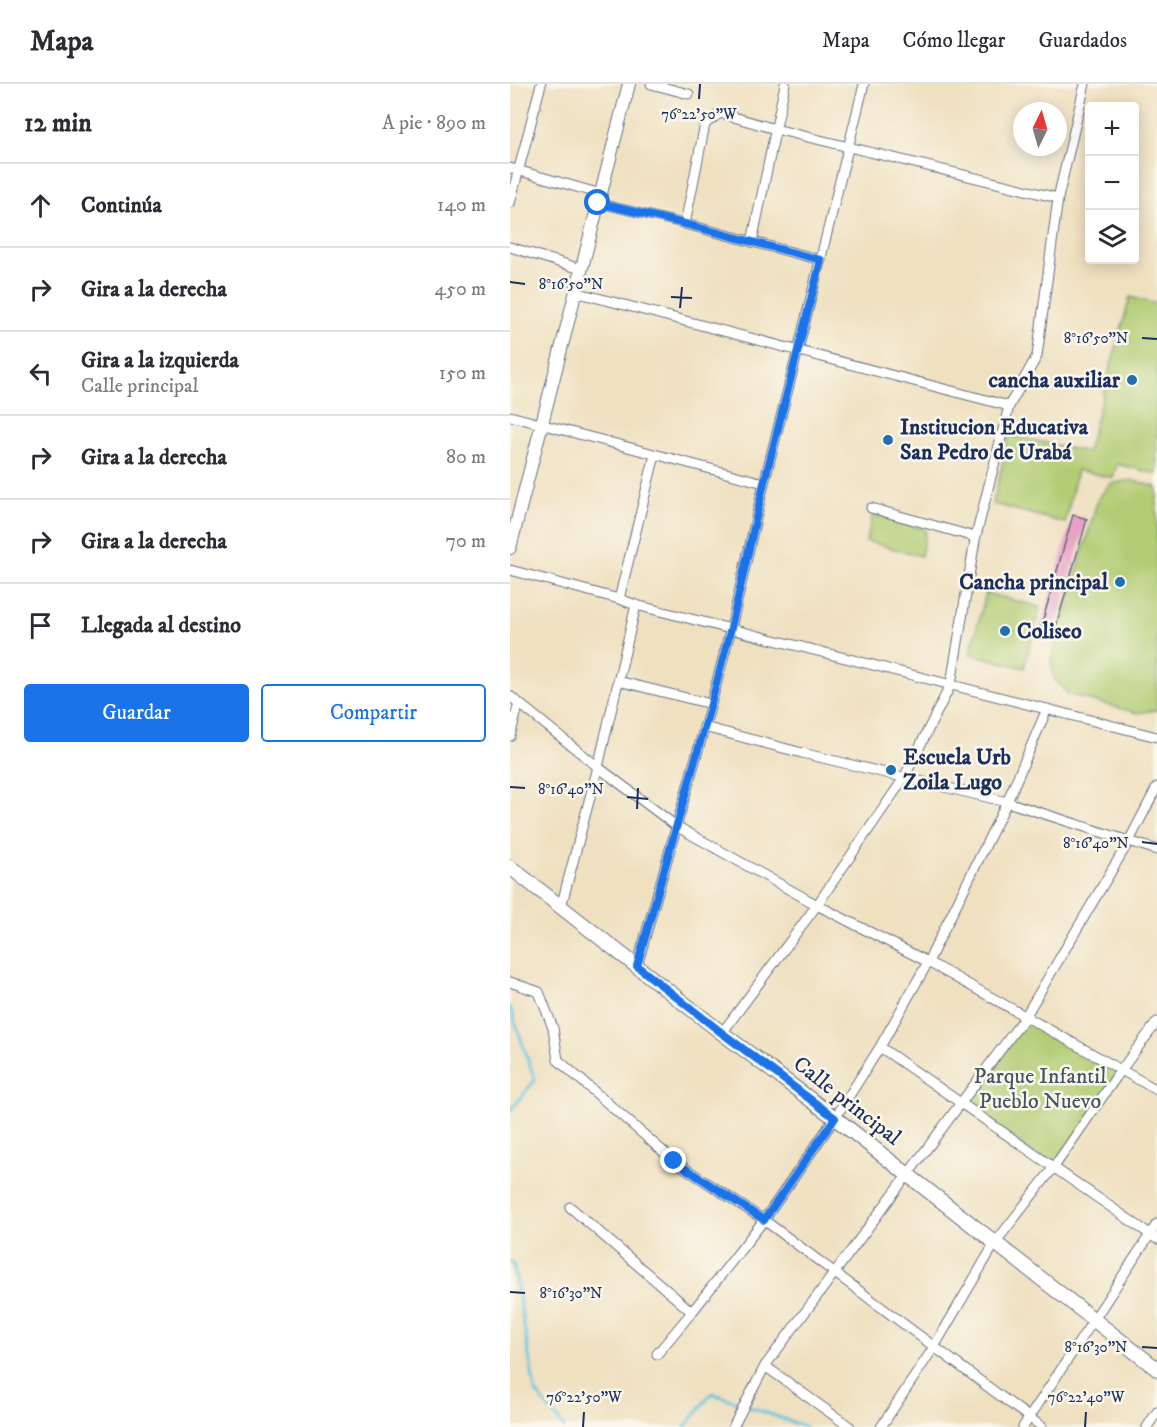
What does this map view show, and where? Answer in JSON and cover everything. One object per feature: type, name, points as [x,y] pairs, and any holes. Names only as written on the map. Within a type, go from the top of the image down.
[{"type":"main road","name":"Calle principal","points":[[510,867],[1157,1369]]},
{"type":"street","points":[[510,203],[514,170],[541,84]]},
{"type":"street","points":[[510,548],[629,84]]},
{"type":"street","points":[[651,84],[690,94]]},
{"type":"street","points":[[752,242],[785,84]]},
{"type":"street","points":[[637,966],[731,628],[764,483],[864,84]]},
{"type":"street","points":[[722,1033],[817,905],[904,778],[951,684],[975,537],[1009,406],[1037,356],[1058,198],[1085,84]]},
{"type":"street","points":[[685,224],[705,124],[720,113],[775,129],[1058,198]]},
{"type":"street","points":[[514,170],[599,199],[821,260]]},
{"type":"street","points":[[510,247],[581,269]]},
{"type":"street","points":[[575,292],[1009,406]]},
{"type":"street","points":[[510,416],[764,483]]},
{"type":"street","points":[[619,598],[655,455]]},
{"type":"street","points":[[872,508],[975,537]]},
{"type":"street","points":[[510,570],[1157,737]]},
{"type":"street","points":[[561,907],[598,767],[636,604]]},
{"type":"street","points":[[618,681],[711,704]]},
{"type":"street","points":[[510,696],[676,826],[817,905],[928,962],[1157,1090]]},
{"type":"street","points":[[510,736],[519,703]]},
{"type":"street","points":[[657,1353],[764,1220],[835,1118],[880,1047],[928,962],[1007,802],[1047,709]]},
{"type":"street","points":[[704,728],[1007,802],[1157,850]]},
{"type":"street","points":[[733,1427],[765,1366],[1025,1017],[1129,841],[1157,787]]},
{"type":"street","points":[[510,982],[539,992],[553,1028],[558,1060],[674,1161],[764,1220],[1042,1427]]},
{"type":"street","points":[[881,1427],[934,1347],[995,1243],[1054,1167],[1157,1022]]},
{"type":"street","points":[[880,1047],[1154,1236]]},
{"type":"street","points":[[570,1207],[692,1312]]},
{"type":"street","points":[[1023,1427],[1094,1320],[1154,1236],[1157,1224]]},
{"type":"street","points":[[765,1366],[850,1427]]},
{"type":"street","points":[[1147,1427],[1157,1412]]},
{"type":"green space","points":[[1130,297],[1157,304],[1157,474],[1117,464],[1113,478],[1077,470],[1065,523],[993,504],[1009,435],[1087,452]]},
{"type":"green space","name":"Cancha principal","points":[[1131,480],[1157,487],[1157,710],[1137,713],[1068,694],[1054,679],[1051,660],[1098,499],[1110,484]]},
{"type":"green space","points":[[873,514],[926,530],[921,556],[866,541]]},
{"type":"green space","name":"Coliseo","points":[[986,593],[1040,607],[1024,668],[970,654]]},
{"type":"green space","name":"Parque Infantil Pueblo Nuevo","points":[[1025,1017],[1121,1070],[1054,1167],[961,1103]]},
{"type":"building","points":[[1073,515],[1087,519],[1053,637],[1040,630]]},
{"type":"waterway","points":[[510,1007],[535,1080],[510,1111]]},
{"type":"waterway","points":[[510,1262],[513,1262],[535,1391],[564,1427]]},
{"type":"waterway","points":[[685,1427],[712,1393],[805,1427]]},
{"type":"place","name":"cancha auxiliar","points":[[1132,380]]},
{"type":"place","name":"Institucion Educativa San Pedro de Urabá","points":[[888,440]]},
{"type":"place","name":"Cancha principal","points":[[1120,582]]},
{"type":"place","name":"Coliseo","points":[[1005,631]]},
{"type":"place","name":"Escuela Urb Zoila Lugo","points":[[891,770]]},
{"type":"route","points":[[598,203],[821,260],[764,483],[731,628],[637,966],[835,1118],[764,1220],[674,1161]]}]
